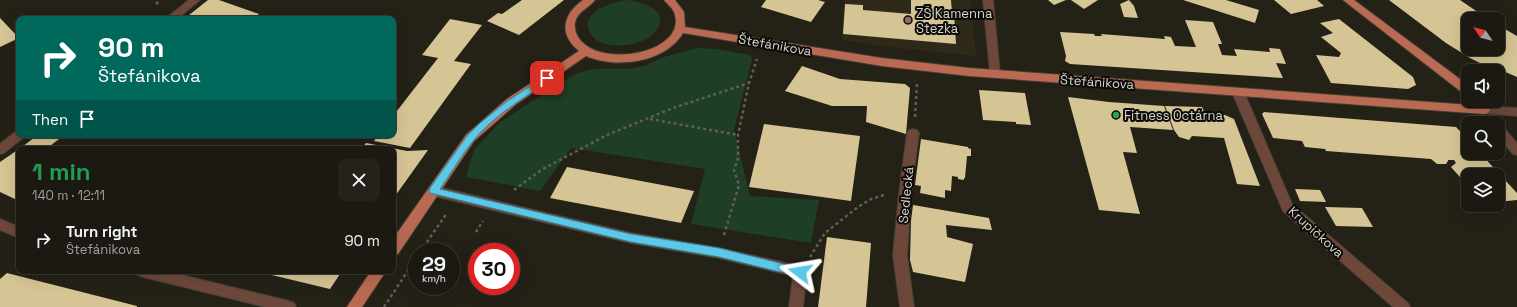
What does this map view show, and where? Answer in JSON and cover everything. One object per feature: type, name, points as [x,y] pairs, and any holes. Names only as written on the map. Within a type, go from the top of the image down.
[{"type":"main road","points":[[590,0],[582,5],[571,18],[570,33],[575,42],[586,51],[595,55],[624,59],[639,57],[653,52],[665,46],[676,36],[681,19],[678,10],[669,0]]},
{"type":"main road","points":[[1348,0],[1461,86]]},
{"type":"main road","name":"Štefánikova","points":[[679,28],[882,62],[995,74],[1238,92],[1461,104]]},
{"type":"main road","points":[[396,246],[470,138],[509,104],[586,51]]},
{"type":"main road","points":[[354,307],[377,274]]},
{"type":"street","points":[[174,16],[195,0]]},
{"type":"street","points":[[988,0],[995,74]]},
{"type":"street","name":"Krupičkova","points":[[1238,92],[1287,208],[1403,307]]},
{"type":"street","points":[[1482,108],[1489,116]]},
{"type":"street","name":"Štefánikova","points":[[1496,108],[1517,112]]},
{"type":"street","name":"Sedlecká","points":[[907,307],[900,255],[905,194],[913,133]]},
{"type":"street","points":[[0,150],[16,137]]},
{"type":"street","points":[[1505,137],[1517,151]]},
{"type":"street","points":[[434,191],[631,238],[719,252],[800,272],[796,307]]},
{"type":"street","points":[[0,224],[16,232]]},
{"type":"street","points":[[155,274],[289,307]]},
{"type":"path","points":[[156,4],[160,0]]},
{"type":"path","points":[[719,252],[739,185],[734,170],[738,158],[738,134],[749,83],[758,58]]},
{"type":"path","points":[[913,133],[917,82]]},
{"type":"path","points":[[476,232],[493,206],[541,170],[607,135],[673,108],[749,83]]},
{"type":"path","points":[[648,118],[738,134]]},
{"type":"path","points":[[800,272],[826,233],[858,207],[871,199],[888,194],[905,194]]},
{"type":"path","points":[[426,243],[457,197]]},
{"type":"path","points":[[384,307],[408,271]]},
{"type":"shaded area","name":"ZŠ Kamenna Stezka","points":[[845,0],[971,0],[976,56],[889,47],[842,40]]},
{"type":"green space","points":[[627,0],[642,3],[655,10],[659,15],[659,27],[653,34],[639,42],[620,46],[602,43],[595,39],[590,33],[588,25],[589,19],[593,13],[606,6]]},
{"type":"green space","points":[[697,48],[716,49],[750,55],[752,59],[734,130],[750,196],[819,200],[811,243],[691,224],[705,169],[571,148],[540,191],[466,177],[474,150],[500,122],[570,77],[581,72],[594,69],[627,69],[645,66],[664,57]]},
{"type":"building","points":[[208,0],[219,0],[259,14],[257,16],[188,16]]},
{"type":"building","points":[[522,0],[564,0],[519,35],[487,21],[498,13],[502,14]]},
{"type":"building","points":[[766,0],[818,0],[825,2],[811,22],[761,7]]},
{"type":"building","points":[[911,0],[951,0],[952,13],[954,13],[956,44],[843,34],[845,4],[863,5],[863,10],[911,14]]},
{"type":"building","points":[[1048,0],[1066,0],[1054,5]]},
{"type":"building","points":[[1071,0],[1098,0],[1084,9]]},
{"type":"building","points":[[1129,0],[1134,6],[1138,18],[1124,17],[1120,4]]},
{"type":"building","points":[[1183,0],[1226,0],[1259,10],[1255,23]]},
{"type":"building","points":[[1274,0],[1317,0],[1324,6],[1291,14]]},
{"type":"building","points":[[1389,0],[1460,0],[1478,12],[1461,12],[1461,52],[1446,43]]},
{"type":"building","points":[[0,18],[16,35],[16,39],[0,47]]},
{"type":"building","points":[[450,19],[482,25],[454,61],[471,64],[410,148],[374,141],[376,138],[396,138],[396,112],[438,58],[422,55]]},
{"type":"building","points":[[1339,19],[1413,77],[1416,85],[1408,89],[1331,83],[1316,55],[1339,57],[1341,53],[1321,37],[1333,33],[1320,23]]},
{"type":"building","points":[[1185,20],[1213,22],[1222,44],[1218,44],[1222,55],[1237,56],[1234,49],[1270,52],[1269,48],[1280,49],[1286,64],[1276,63],[1283,78],[1070,64],[1065,61],[1066,56],[1060,32],[1094,34],[1095,36],[1102,36],[1101,34],[1165,39],[1164,36],[1171,37],[1175,46],[1196,47]]},
{"type":"building","points":[[1505,29],[1517,36],[1517,77],[1505,72],[1505,64],[1482,64],[1467,56],[1505,56]]},
{"type":"building","points":[[802,66],[840,79],[905,84],[910,88],[906,134],[866,122],[867,106],[832,106],[785,91]]},
{"type":"building","points":[[979,90],[1025,93],[1031,125],[1016,124],[1016,122],[983,120]]},
{"type":"building","points":[[1068,97],[1164,106],[1173,130],[1130,127],[1137,153],[1123,152],[1140,214],[1099,210]]},
{"type":"building","points":[[1165,106],[1202,107],[1206,116],[1215,117],[1217,115],[1225,115],[1234,119],[1260,186],[1237,184],[1224,138],[1192,136],[1189,140],[1179,137],[1174,130]]},
{"type":"building","points":[[1264,112],[1456,127],[1461,132],[1461,160],[1486,160],[1494,168],[1461,168],[1461,178],[1451,167],[1456,163],[1454,160],[1448,160],[1446,164],[1437,164],[1431,159],[1326,151],[1325,149],[1305,147],[1302,141],[1273,138],[1262,114]]},
{"type":"building","points":[[764,124],[860,136],[851,201],[749,187]]},
{"type":"building","points":[[34,138],[59,139],[50,146],[23,146]]},
{"type":"building","points":[[921,139],[968,147],[971,149],[971,156],[967,156],[964,180],[952,176],[951,191],[945,190],[945,198],[920,193],[921,186],[915,185]]},
{"type":"building","points":[[366,143],[381,146],[364,146]]},
{"type":"building","points":[[396,149],[407,151],[428,150],[396,195]]},
{"type":"building","points":[[16,151],[16,200],[0,192],[0,162]]},
{"type":"building","points":[[567,167],[694,191],[681,223],[550,198]]},
{"type":"building","points":[[1505,180],[1517,193],[1517,200],[1505,201]]},
{"type":"building","points":[[1295,189],[1320,190],[1326,202],[1300,201]]},
{"type":"building","points":[[913,205],[989,218],[992,230],[946,225],[947,237],[973,244],[965,282],[913,272],[910,260]]},
{"type":"building","points":[[1325,207],[1362,208],[1373,227],[1336,226]]},
{"type":"building","points":[[827,237],[871,243],[866,307],[818,307]]},
{"type":"building","points":[[7,273],[137,307],[0,307],[0,279]]},
{"type":"building","points":[[268,274],[340,274],[330,289]]},
{"type":"place","name":"ZŠ Kamenna Stezka","points":[[908,20]]},
{"type":"place","name":"Fitness Octárna","points":[[1116,115]]},
{"type":"route","points":[[547,78],[509,104],[470,138],[434,191],[631,238],[719,252],[800,272]]}]
